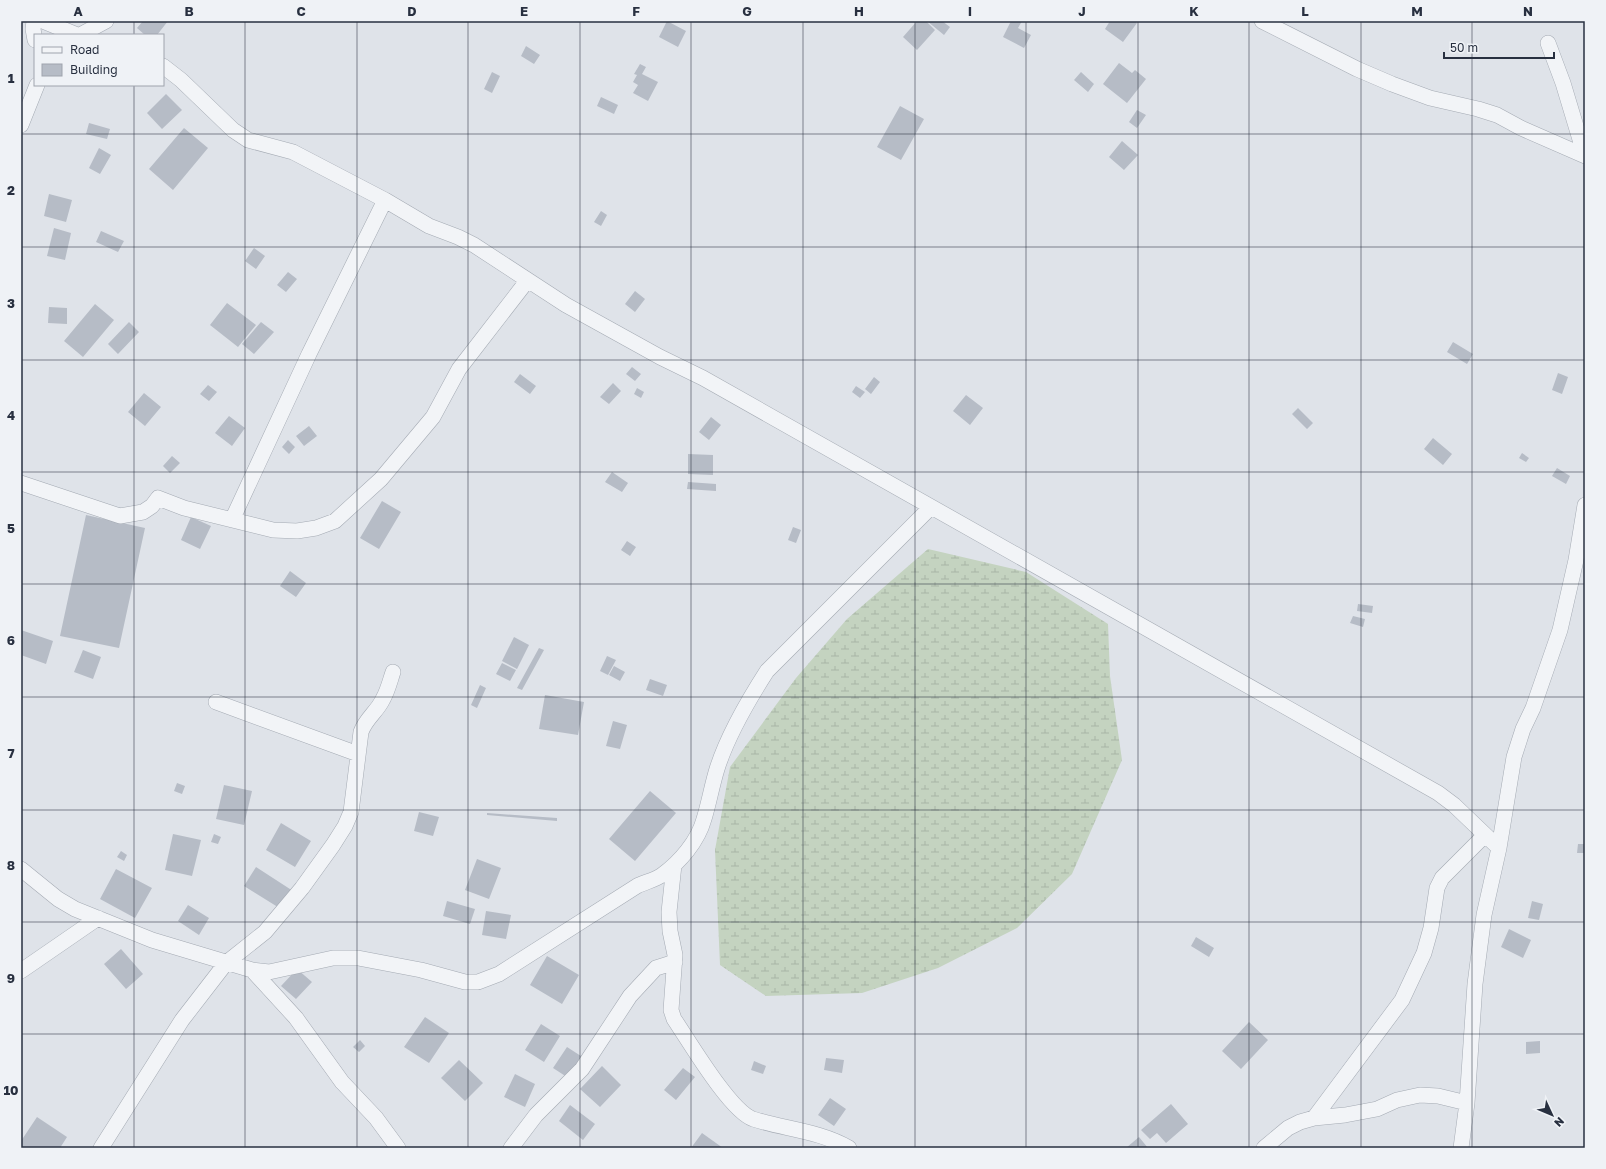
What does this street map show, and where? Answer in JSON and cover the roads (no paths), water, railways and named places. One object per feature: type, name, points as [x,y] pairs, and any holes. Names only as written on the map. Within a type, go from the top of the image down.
[{"type":"street","points":[[80,34],[106,21]]},
{"type":"street","points":[[1262,21],[1357,69],[1392,84],[1430,98],[1478,108],[1497,115],[1521,128],[1585,156]]},
{"type":"street","points":[[33,27],[72,34]]},
{"type":"street","points":[[1548,43],[1563,83],[1585,156]]},
{"type":"street","points":[[164,67],[181,80],[233,130],[248,140],[292,152],[385,200],[429,226],[474,245],[566,305],[660,357],[703,378],[1438,793],[1454,804],[1499,848]]},
{"type":"street","points":[[21,125],[37,86]]},
{"type":"street","points":[[232,520],[309,354],[385,200]]},
{"type":"street","points":[[21,483],[120,516],[143,512],[152,506],[158,498],[184,508],[273,530],[297,531],[316,528],[335,522],[381,479],[432,417],[459,369],[527,280]]},
{"type":"street","points":[[1461,1148],[1467,1103],[1476,977],[1484,915],[1499,848],[1514,757],[1560,630],[1576,560],[1585,505]]},
{"type":"street","points":[[21,869],[58,899],[75,909],[152,940],[252,970],[269,972],[333,958],[358,958],[422,970],[465,982],[478,982],[499,974],[637,886],[661,876],[688,850],[701,830],[717,768],[758,684],[767,671],[931,507]]},
{"type":"street","points":[[101,1148],[182,1020],[226,963],[265,932],[302,888],[345,826],[351,812],[361,732],[365,722],[375,712],[383,698],[393,672]]},
{"type":"street","points":[[216,702],[358,754]]},
{"type":"street","points":[[1314,1118],[1402,1000],[1424,953],[1431,928],[1437,888],[1442,878],[1485,834]]},
{"type":"street","points":[[674,865],[669,912],[670,931],[675,954],[671,1010],[674,1019],[708,1071],[741,1112],[752,1118],[815,1134],[849,1148]]},
{"type":"street","points":[[21,971],[98,918]]},
{"type":"street","points":[[511,1148],[536,1115],[582,1069],[630,996],[656,968],[675,962]]},
{"type":"street","points":[[252,970],[296,1018],[342,1082],[376,1118],[398,1148]]},
{"type":"street","points":[[1264,1148],[1288,1128],[1300,1122],[1314,1118],[1345,1116],[1377,1109],[1397,1100],[1420,1095],[1438,1096],[1467,1103]]}]
